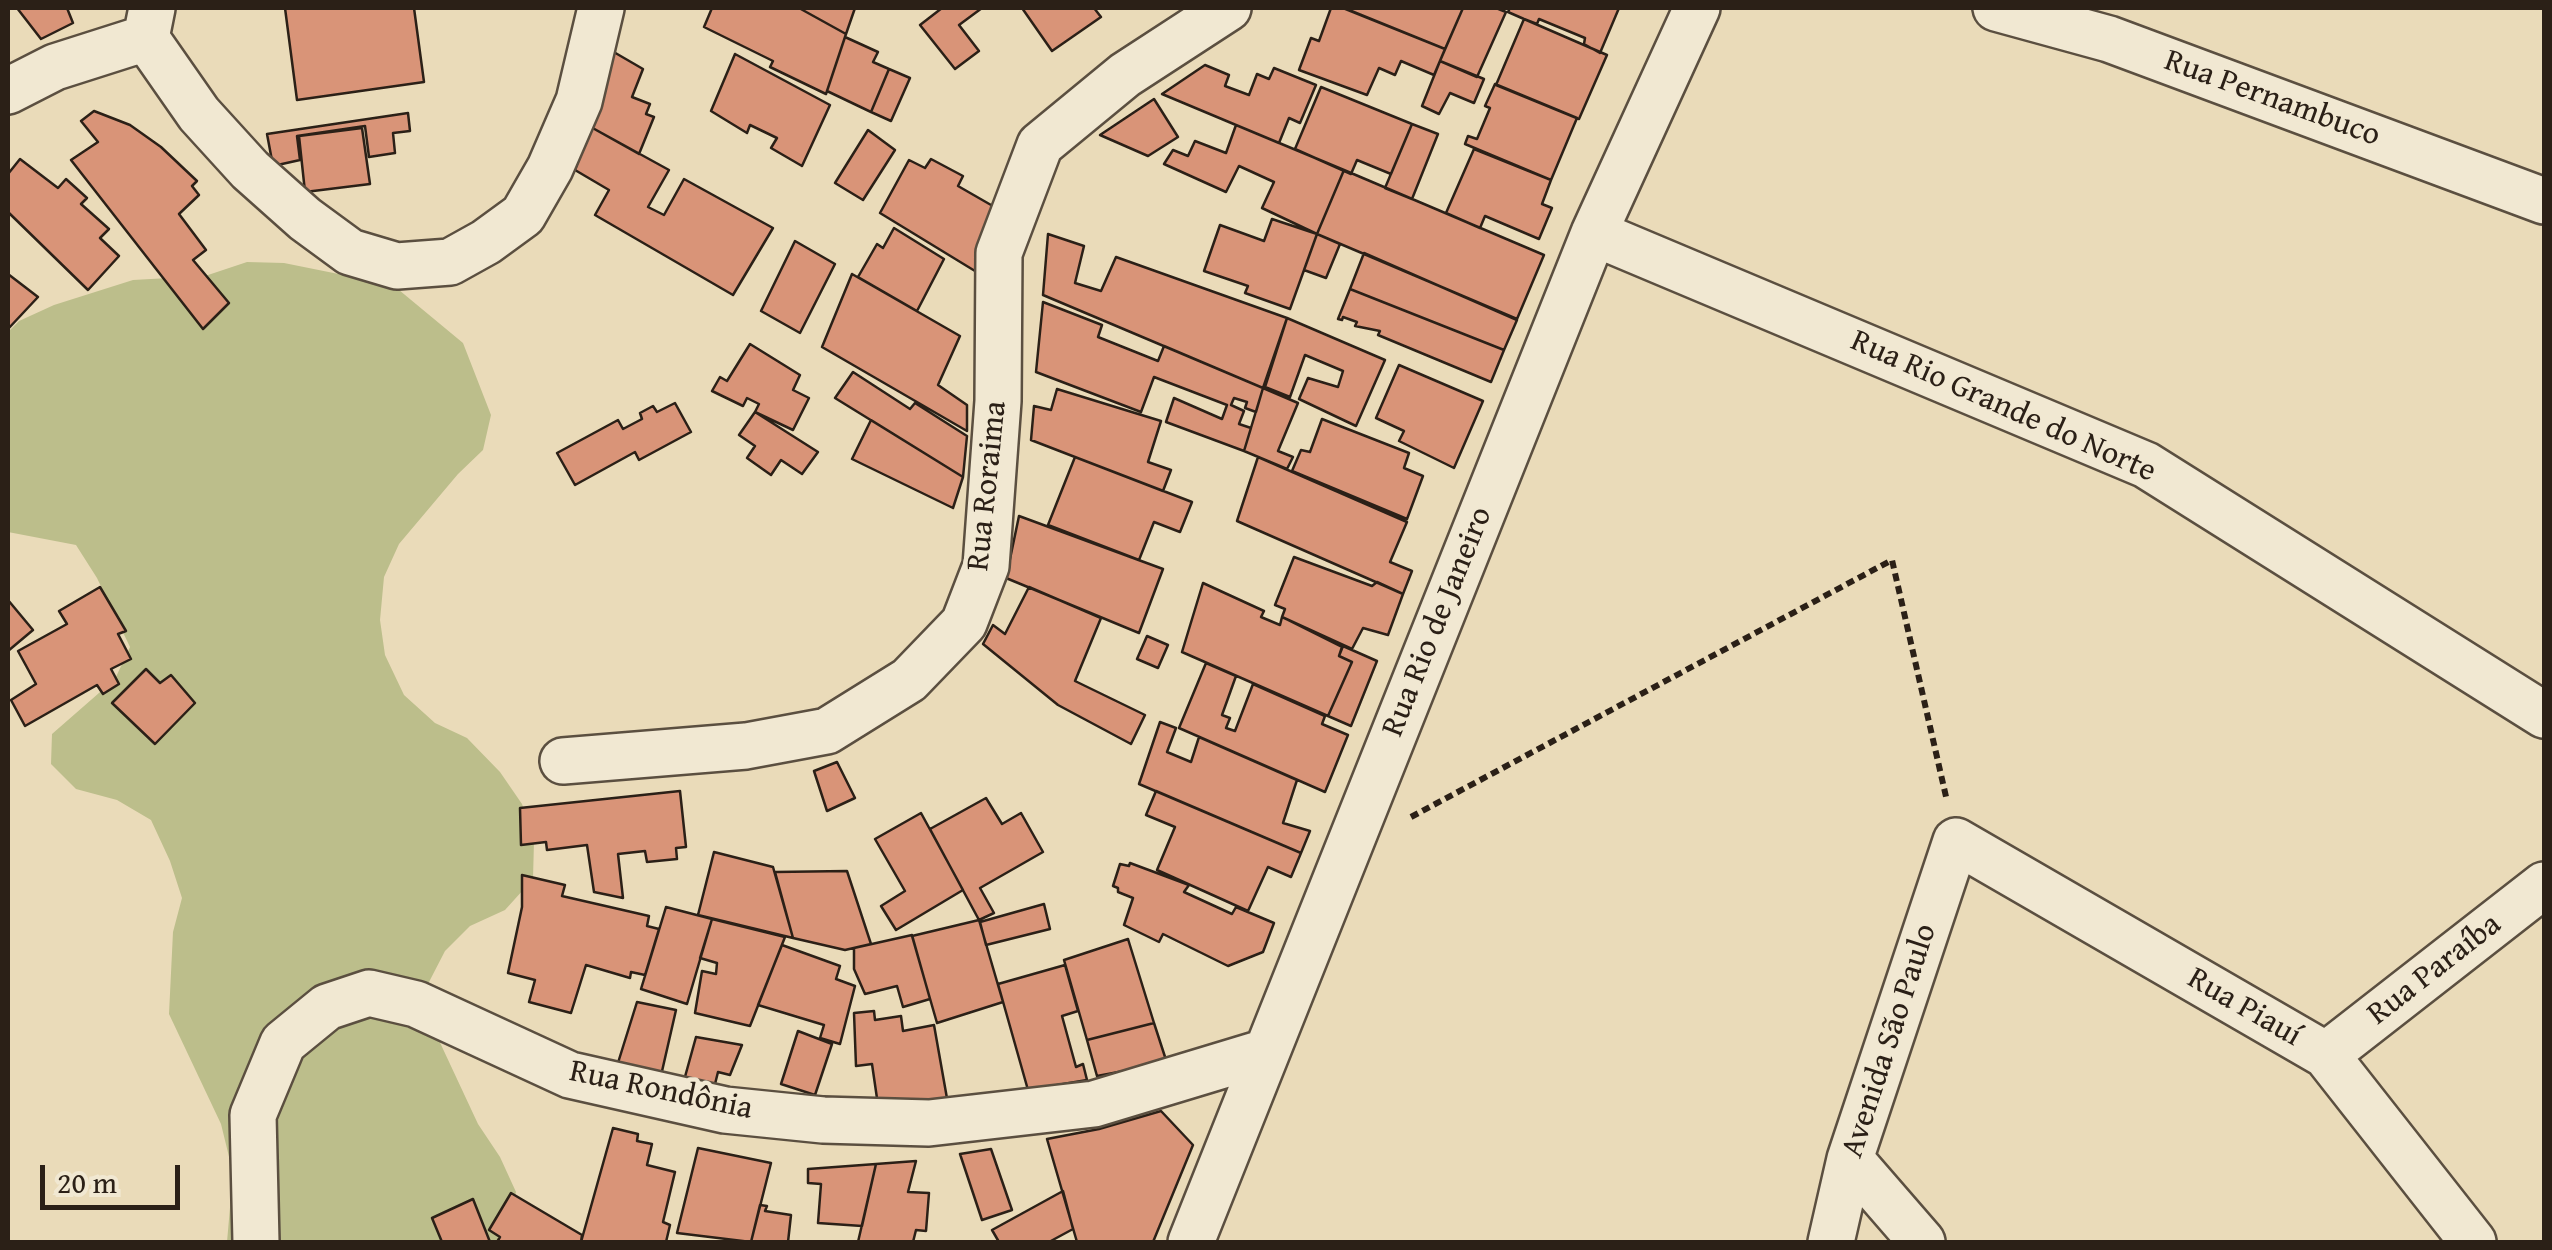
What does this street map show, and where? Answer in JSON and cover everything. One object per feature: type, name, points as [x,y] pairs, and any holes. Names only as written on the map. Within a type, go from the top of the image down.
[{"type":"street","points":[[8,91],[149,23],[199,114],[305,219],[350,252],[397,266],[450,262],[523,215],[550,168],[579,101],[601,8]]},
{"type":"street","name":"Rua Roraima","points":[[563,761],[746,746],[828,731],[909,680],[964,622],[986,566],[998,401],[999,253],[1040,145],[1125,75],[1228,8]]},
{"type":"street","name":"Rua Rio de Janeiro","points":[[1192,1242],[1594,233],[1697,8]]},
{"type":"street","name":"Rua Pernambuco","points":[[1996,8],[2109,38],[2544,200]]},
{"type":"street","name":"Rua Rio Grande do Norte","points":[[1594,233],[2146,465],[2544,715]]},
{"type":"street","name":"Rua Piauí","points":[[1956,841],[2326,1055],[2474,1242]]},
{"type":"street","name":"Avenida São Paulo","points":[[1832,1242],[1850,1159],[1956,841]]},
{"type":"street","name":"Rua Paraíba","points":[[2326,1055],[2544,885]]},
{"type":"street","name":"Rua Rondônia","points":[[256,1242],[253,1115],[283,1043],[327,1007],[369,994],[416,1004],[570,1075],[725,1110],[823,1120],[930,1123],[1094,1104],[1266,1052]]},
{"type":"street","points":[[1850,1159],[1922,1242]]},
{"type":"path","points":[[1346,852],[1892,560],[1956,841]]},
{"type":"green space","points":[[247,262],[284,263],[393,285],[463,343],[491,415],[483,450],[399,544],[384,577],[380,620],[385,655],[404,695],[435,723],[467,738],[500,772],[522,804],[534,841],[533,879],[505,910],[470,926],[445,951],[429,982],[429,1019],[478,1124],[500,1157],[516,1192],[508,1226],[497,1242],[227,1242],[233,1173],[221,1124],[169,1014],[173,932],[182,898],[170,861],[151,820],[117,800],[76,789],[51,764],[52,734],[115,679],[130,647],[97,578],[76,545],[8,532],[8,332],[19,321],[54,305],[133,280],[205,276]]},
{"type":"building","points":[[17,8],[67,8],[73,23],[41,39]]},
{"type":"building","points":[[285,8],[414,8],[424,82],[297,100]]},
{"type":"building","points":[[712,8],[799,8],[846,34],[826,94],[770,67],[773,61],[704,27]]},
{"type":"building","points":[[799,8],[855,8],[846,34]]},
{"type":"building","points":[[942,8],[982,8],[959,25],[979,51],[955,69],[920,25]]},
{"type":"building","points":[[1022,8],[1094,8],[1101,17],[1052,51]]},
{"type":"building","points":[[1331,8],[1344,8],[1445,49],[1434,75],[1401,61],[1395,75],[1379,68],[1367,95],[1299,70],[1311,38],[1319,41]]},
{"type":"building","points":[[1343,8],[1463,8],[1445,49]]},
{"type":"building","points":[[1463,8],[1496,8],[1506,12],[1477,77],[1440,61]]},
{"type":"building","points":[[1510,8],[1619,8],[1600,53],[1584,44],[1585,38],[1539,19],[1537,24],[1524,19],[1508,12]]},
{"type":"building","points":[[1524,19],[1607,55],[1579,119],[1496,85]]},
{"type":"building","points":[[845,37],[878,52],[873,62],[889,69],[871,112],[827,91]]},
{"type":"building","points":[[612,51],[643,69],[632,97],[650,104],[646,114],[654,117],[639,154],[589,126]]},
{"type":"building","points":[[735,54],[830,105],[802,166],[771,148],[777,138],[750,125],[747,133],[711,111]]},
{"type":"building","points":[[1440,61],[1484,79],[1474,103],[1450,93],[1439,114],[1422,106]]},
{"type":"building","points":[[1205,65],[1229,75],[1225,86],[1249,95],[1257,74],[1269,79],[1274,68],[1316,85],[1300,123],[1289,118],[1279,143],[1162,94]]},
{"type":"building","points":[[889,69],[910,78],[891,121],[871,112]]},
{"type":"building","points":[[1495,84],[1577,118],[1551,180],[1465,144],[1468,136],[1477,139]]},
{"type":"building","points":[[1321,87],[1412,124],[1391,174],[1357,160],[1351,174],[1295,149]]},
{"type":"building","points":[[1154,99],[1178,137],[1148,156],[1100,135]]},
{"type":"building","points":[[94,111],[130,125],[161,147],[197,181],[192,186],[199,195],[179,214],[206,250],[193,260],[229,303],[203,329],[71,160],[98,142],[81,121]]},
{"type":"building","points":[[408,113],[410,131],[393,133],[395,153],[369,157],[365,126],[297,136],[300,160],[273,166],[267,134]]},
{"type":"building","points":[[1412,124],[1438,134],[1412,199],[1385,188]]},
{"type":"building","points":[[1236,125],[1344,170],[1317,234],[1262,208],[1274,182],[1239,166],[1226,192],[1164,164],[1173,150],[1188,156],[1195,141],[1226,153]]},
{"type":"building","points":[[589,126],[669,170],[648,207],[664,215],[684,179],[773,228],[733,295],[595,215],[609,190],[575,170]]},
{"type":"building","points":[[362,128],[370,184],[305,192],[299,136]]},
{"type":"building","points":[[868,130],[895,150],[863,200],[835,183]]},
{"type":"building","points":[[1474,149],[1551,180],[1542,204],[1552,208],[1539,239],[1485,216],[1480,228],[1446,213]]},
{"type":"building","points":[[20,159],[58,188],[66,179],[87,198],[81,204],[109,229],[100,238],[119,256],[88,290],[8,212],[8,174]]},
{"type":"building","points":[[931,159],[963,176],[958,186],[998,209],[975,271],[880,213],[909,160],[925,168]]},
{"type":"building","points":[[1344,170],[1544,255],[1517,319],[1317,234]]},
{"type":"building","points":[[1272,219],[1317,234],[1290,309],[1245,293],[1248,286],[1204,271],[1220,225],[1264,241]]},
{"type":"building","points":[[894,228],[944,259],[917,311],[858,277],[877,244],[883,248]]},
{"type":"building","points":[[1048,234],[1084,246],[1075,283],[1101,291],[1116,257],[1287,318],[1263,388],[1043,295]]},
{"type":"building","points":[[1317,234],[1340,244],[1326,278],[1304,270]]},
{"type":"building","points":[[795,241],[835,264],[800,333],[761,311]]},
{"type":"building","points":[[1364,253],[1517,320],[1504,350],[1350,289]]},
{"type":"building","points":[[8,274],[38,297],[8,329]]},
{"type":"building","points":[[852,274],[960,336],[938,385],[967,405],[967,431],[822,347]]},
{"type":"building","points":[[1350,289],[1504,350],[1491,382],[1378,335],[1380,331],[1355,326],[1357,322],[1343,317],[1338,319]]},
{"type":"building","points":[[1043,302],[1102,325],[1098,337],[1158,361],[1164,346],[1263,388],[1256,412],[1245,408],[1247,402],[1234,398],[1231,405],[1244,411],[1239,424],[1251,428],[1244,451],[1166,422],[1174,398],[1222,419],[1227,405],[1154,377],[1141,412],[1036,372]]},
{"type":"building","points":[[1287,318],[1385,360],[1356,426],[1299,399],[1308,378],[1338,387],[1343,371],[1305,355],[1290,397],[1265,387]]},
{"type":"building","points":[[750,344],[800,375],[793,390],[809,398],[793,430],[755,412],[759,404],[747,398],[743,406],[712,391],[720,377],[727,381]]},
{"type":"building","points":[[1399,365],[1483,401],[1454,468],[1399,441],[1404,431],[1376,418]]},
{"type":"building","points":[[853,372],[910,409],[915,403],[967,436],[963,477],[835,398]]},
{"type":"building","points":[[1263,388],[1298,403],[1278,451],[1293,457],[1287,469],[1244,451]]},
{"type":"building","points":[[1057,389],[1161,421],[1148,462],[1171,470],[1163,491],[1031,440],[1034,406],[1051,410]]},
{"type":"building","points":[[675,403],[691,432],[639,460],[635,452],[575,485],[557,453],[618,420],[623,429],[642,419],[640,413],[653,406],[657,412]]},
{"type":"building","points":[[755,412],[818,452],[802,474],[781,460],[771,475],[747,458],[755,446],[739,435]]},
{"type":"building","points":[[1322,419],[1409,453],[1404,468],[1423,476],[1407,519],[1292,471],[1301,450],[1310,452]]},
{"type":"building","points":[[871,420],[963,477],[953,508],[852,459]]},
{"type":"building","points":[[1075,457],[1192,502],[1180,532],[1154,522],[1139,560],[1048,525]]},
{"type":"building","points":[[1258,457],[1407,522],[1390,562],[1412,571],[1403,594],[1237,521]]},
{"type":"building","points":[[1019,516],[1163,569],[1139,633],[1006,578]]},
{"type":"building","points":[[1294,557],[1372,586],[1377,582],[1403,594],[1388,635],[1363,628],[1352,649],[1282,617],[1285,609],[1275,605]]},
{"type":"building","points":[[1203,583],[1264,611],[1261,617],[1280,625],[1282,617],[1342,647],[1339,656],[1352,662],[1328,716],[1182,652]]},
{"type":"building","points":[[100,587],[126,631],[118,634],[131,659],[111,669],[119,684],[103,694],[97,685],[25,726],[11,700],[36,684],[18,651],[67,624],[59,611]]},
{"type":"building","points":[[1029,587],[1101,618],[1075,681],[1145,715],[1131,744],[1058,705],[983,644],[993,625],[1005,634]]},
{"type":"building","points":[[8,600],[33,630],[8,651]]},
{"type":"building","points":[[1147,636],[1168,645],[1158,668],[1137,659]]},
{"type":"building","points":[[1343,646],[1377,661],[1351,726],[1328,716],[1352,662],[1339,656]]},
{"type":"building","points":[[1206,663],[1236,676],[1222,715],[1230,718],[1226,728],[1235,731],[1253,684],[1325,716],[1322,724],[1348,735],[1325,792],[1179,728]]},
{"type":"building","points":[[146,669],[160,683],[171,675],[195,703],[155,744],[112,703]]},
{"type":"building","points":[[1160,722],[1176,728],[1167,752],[1191,762],[1199,737],[1297,780],[1283,823],[1310,831],[1301,853],[1139,784]]},
{"type":"building","points":[[837,762],[855,798],[827,811],[814,771]]},
{"type":"building","points":[[680,791],[686,847],[676,848],[677,859],[647,862],[645,851],[618,854],[623,898],[594,892],[587,845],[547,850],[546,842],[521,845],[520,808]]},
{"type":"building","points":[[1156,791],[1301,853],[1291,877],[1268,867],[1248,911],[1157,870],[1175,827],[1146,815]]},
{"type":"building","points":[[986,798],[1002,824],[1021,813],[1043,852],[980,888],[994,913],[979,920],[930,829]]},
{"type":"building","points":[[921,813],[963,890],[896,930],[881,906],[905,891],[875,839]]},
{"type":"building","points":[[714,852],[773,867],[793,938],[698,915]]},
{"type":"building","points":[[1130,863],[1189,885],[1184,892],[1232,914],[1236,907],[1274,923],[1263,952],[1228,966],[1163,934],[1159,942],[1124,925],[1133,898],[1113,886],[1120,864]]},
{"type":"building","points":[[847,871],[871,944],[845,950],[793,938],[775,872]]},
{"type":"building","points":[[522,875],[565,885],[562,896],[649,916],[647,926],[659,929],[645,975],[631,972],[630,978],[586,965],[571,1013],[529,1002],[535,980],[508,973],[522,907]]},
{"type":"building","points":[[1044,904],[1050,929],[986,945],[980,922]]},
{"type":"building","points":[[666,907],[712,919],[687,1004],[641,989]]},
{"type":"building","points":[[712,919],[785,937],[750,1026],[695,1013],[702,971],[716,974],[717,963],[700,958]]},
{"type":"building","points":[[979,920],[1003,1002],[937,1023],[912,936]]},
{"type":"building","points":[[912,935],[930,999],[903,1007],[897,986],[865,994],[854,969],[854,948]]},
{"type":"building","points":[[1128,939],[1154,1023],[1087,1040],[1064,960]]},
{"type":"building","points":[[782,945],[840,966],[836,979],[855,986],[840,1044],[820,1038],[824,1025],[758,1005]]},
{"type":"building","points":[[1065,965],[1078,1011],[1062,1016],[1076,1067],[1083,1064],[1087,1080],[1028,1090],[998,984]]},
{"type":"building","points":[[637,1002],[676,1010],[660,1080],[617,1066]]},
{"type":"building","points":[[874,1011],[875,1020],[901,1016],[903,1031],[934,1025],[948,1104],[879,1112],[872,1064],[856,1066],[854,1013]]},
{"type":"building","points":[[1154,1023],[1167,1063],[1097,1076],[1087,1040]]},
{"type":"building","points":[[798,1031],[832,1044],[815,1095],[781,1084]]},
{"type":"building","points":[[696,1037],[742,1045],[730,1075],[718,1072],[714,1088],[683,1084]]},
{"type":"building","points":[[1161,1111],[1193,1145],[1153,1242],[1077,1242],[1047,1139]]},
{"type":"building","points":[[613,1128],[638,1134],[637,1141],[652,1144],[647,1165],[675,1172],[663,1222],[670,1225],[666,1242],[581,1242]]},
{"type":"building","points":[[698,1148],[771,1163],[751,1242],[677,1233]]},
{"type":"building","points":[[991,1149],[1012,1210],[982,1220],[960,1154]]},
{"type":"building","points":[[916,1161],[908,1192],[929,1193],[926,1231],[916,1230],[913,1242],[858,1242],[876,1164]]},
{"type":"building","points":[[876,1164],[862,1226],[818,1223],[821,1184],[808,1183],[808,1169]]},
{"type":"building","points":[[1063,1191],[1073,1229],[1049,1242],[999,1242],[992,1230]]},
{"type":"building","points":[[511,1193],[582,1235],[581,1242],[497,1242],[500,1237],[489,1230]]},
{"type":"building","points":[[473,1199],[490,1242],[442,1242],[432,1218]]},
{"type":"building","points":[[760,1205],[767,1206],[765,1211],[791,1215],[788,1242],[751,1242]]}]
